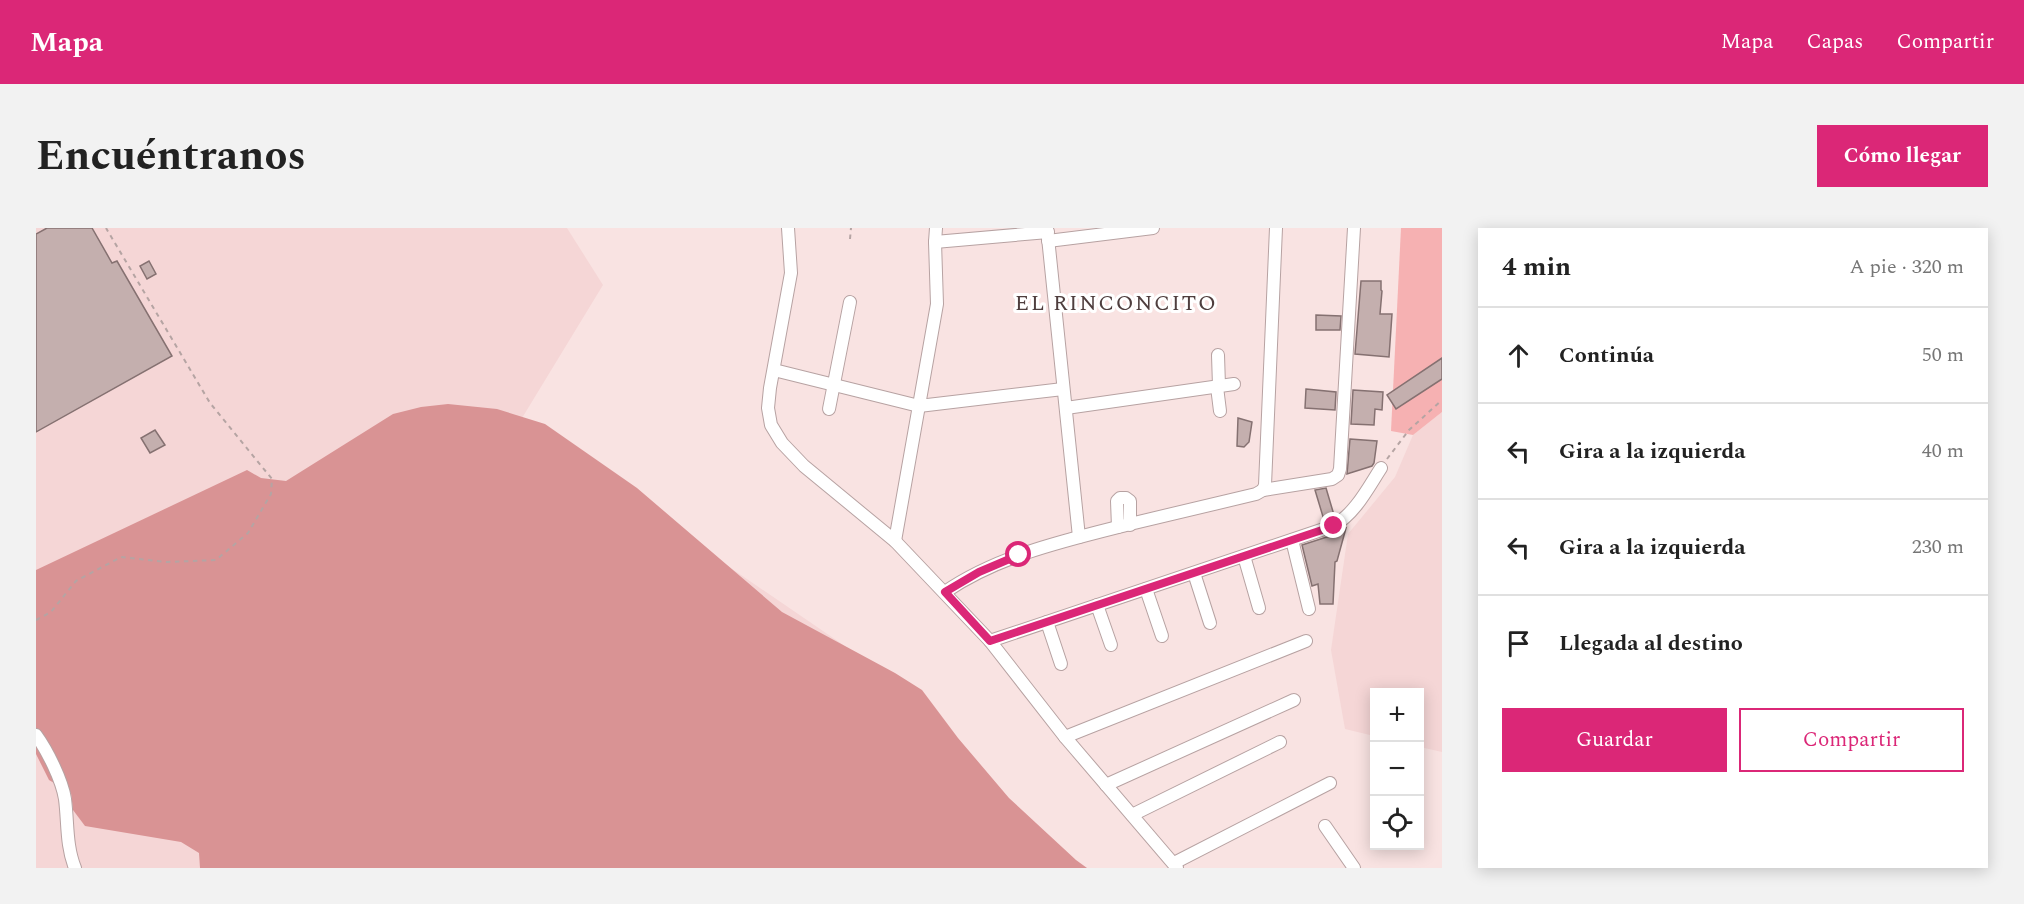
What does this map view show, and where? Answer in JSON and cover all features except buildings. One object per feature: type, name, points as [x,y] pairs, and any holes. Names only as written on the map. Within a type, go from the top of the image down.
[{"type":"street","points":[[788,228],[791,273],[768,408],[771,425],[782,443],[804,466],[895,541],[990,641],[1065,737],[1175,866],[1330,783]]},
{"type":"street","points":[[895,541],[937,304],[936,228]]},
{"type":"street","points":[[935,242],[1153,228]]},
{"type":"street","points":[[1263,490],[1266,473],[1276,228]]},
{"type":"street","points":[[945,592],[979,572],[1019,555],[1079,537],[1256,494],[1263,490],[1332,479],[1338,475],[1354,228]]},
{"type":"street","points":[[1048,234],[1079,537]]},
{"type":"street","points":[[829,409],[850,303]]},
{"type":"street","points":[[1218,355],[1220,411]]},
{"type":"street","points":[[774,370],[919,406],[1063,388]]},
{"type":"street","points":[[1066,408],[1234,384]]},
{"type":"street","points":[[990,641],[1334,526],[1343,521],[1382,468]]},
{"type":"street","points":[[1292,540],[1309,609]]},
{"type":"street","points":[[1244,556],[1259,608]]},
{"type":"street","points":[[1194,573],[1210,623]]},
{"type":"street","points":[[1146,589],[1162,636]]},
{"type":"street","points":[[1097,606],[1111,645]]},
{"type":"street","points":[[1047,622],[1061,664]]},
{"type":"street","points":[[1065,737],[1306,641]]},
{"type":"street","points":[[1106,785],[1294,700]]},
{"type":"street","points":[[36,735],[46,748],[64,795],[71,857],[75,868]]},
{"type":"street","points":[[1132,815],[1280,742]]},
{"type":"street","points":[[1325,826],[1354,868]]},
{"type":"path","points":[[36,620],[51,612],[76,581],[121,557],[167,562],[216,560],[248,533],[271,494],[272,479],[210,403],[106,228]]},
{"type":"path","points":[[850,239],[851,228]]},
{"type":"path","points":[[1382,468],[1409,430],[1442,400]]},
{"type":"shaded area","points":[[36,228],[567,228],[603,285],[519,423],[934,707],[1022,868],[36,868]]},
{"type":"shaded area","points":[[1401,228],[1442,228],[1442,412],[1413,435],[1391,431]]},
{"type":"shaded area","points":[[448,404],[497,409],[545,424],[637,488],[782,612],[922,690],[958,738],[1009,798],[1087,868],[200,868],[199,853],[181,842],[85,826],[73,810],[71,793],[49,780],[36,754],[36,570],[247,470],[261,478],[286,481],[393,414],[421,407]]},
{"type":"shaded area","points":[[1442,412],[1442,752],[1424,748],[1424,688],[1370,688],[1370,735],[1345,729],[1331,650],[1348,534],[1395,477],[1413,435]]},
{"type":"district","name":"EL RINCONCITO","points":[[1116,303]]},
{"type":"route","points":[[1019,555],[979,572],[945,592],[990,641],[1334,526]]}]
